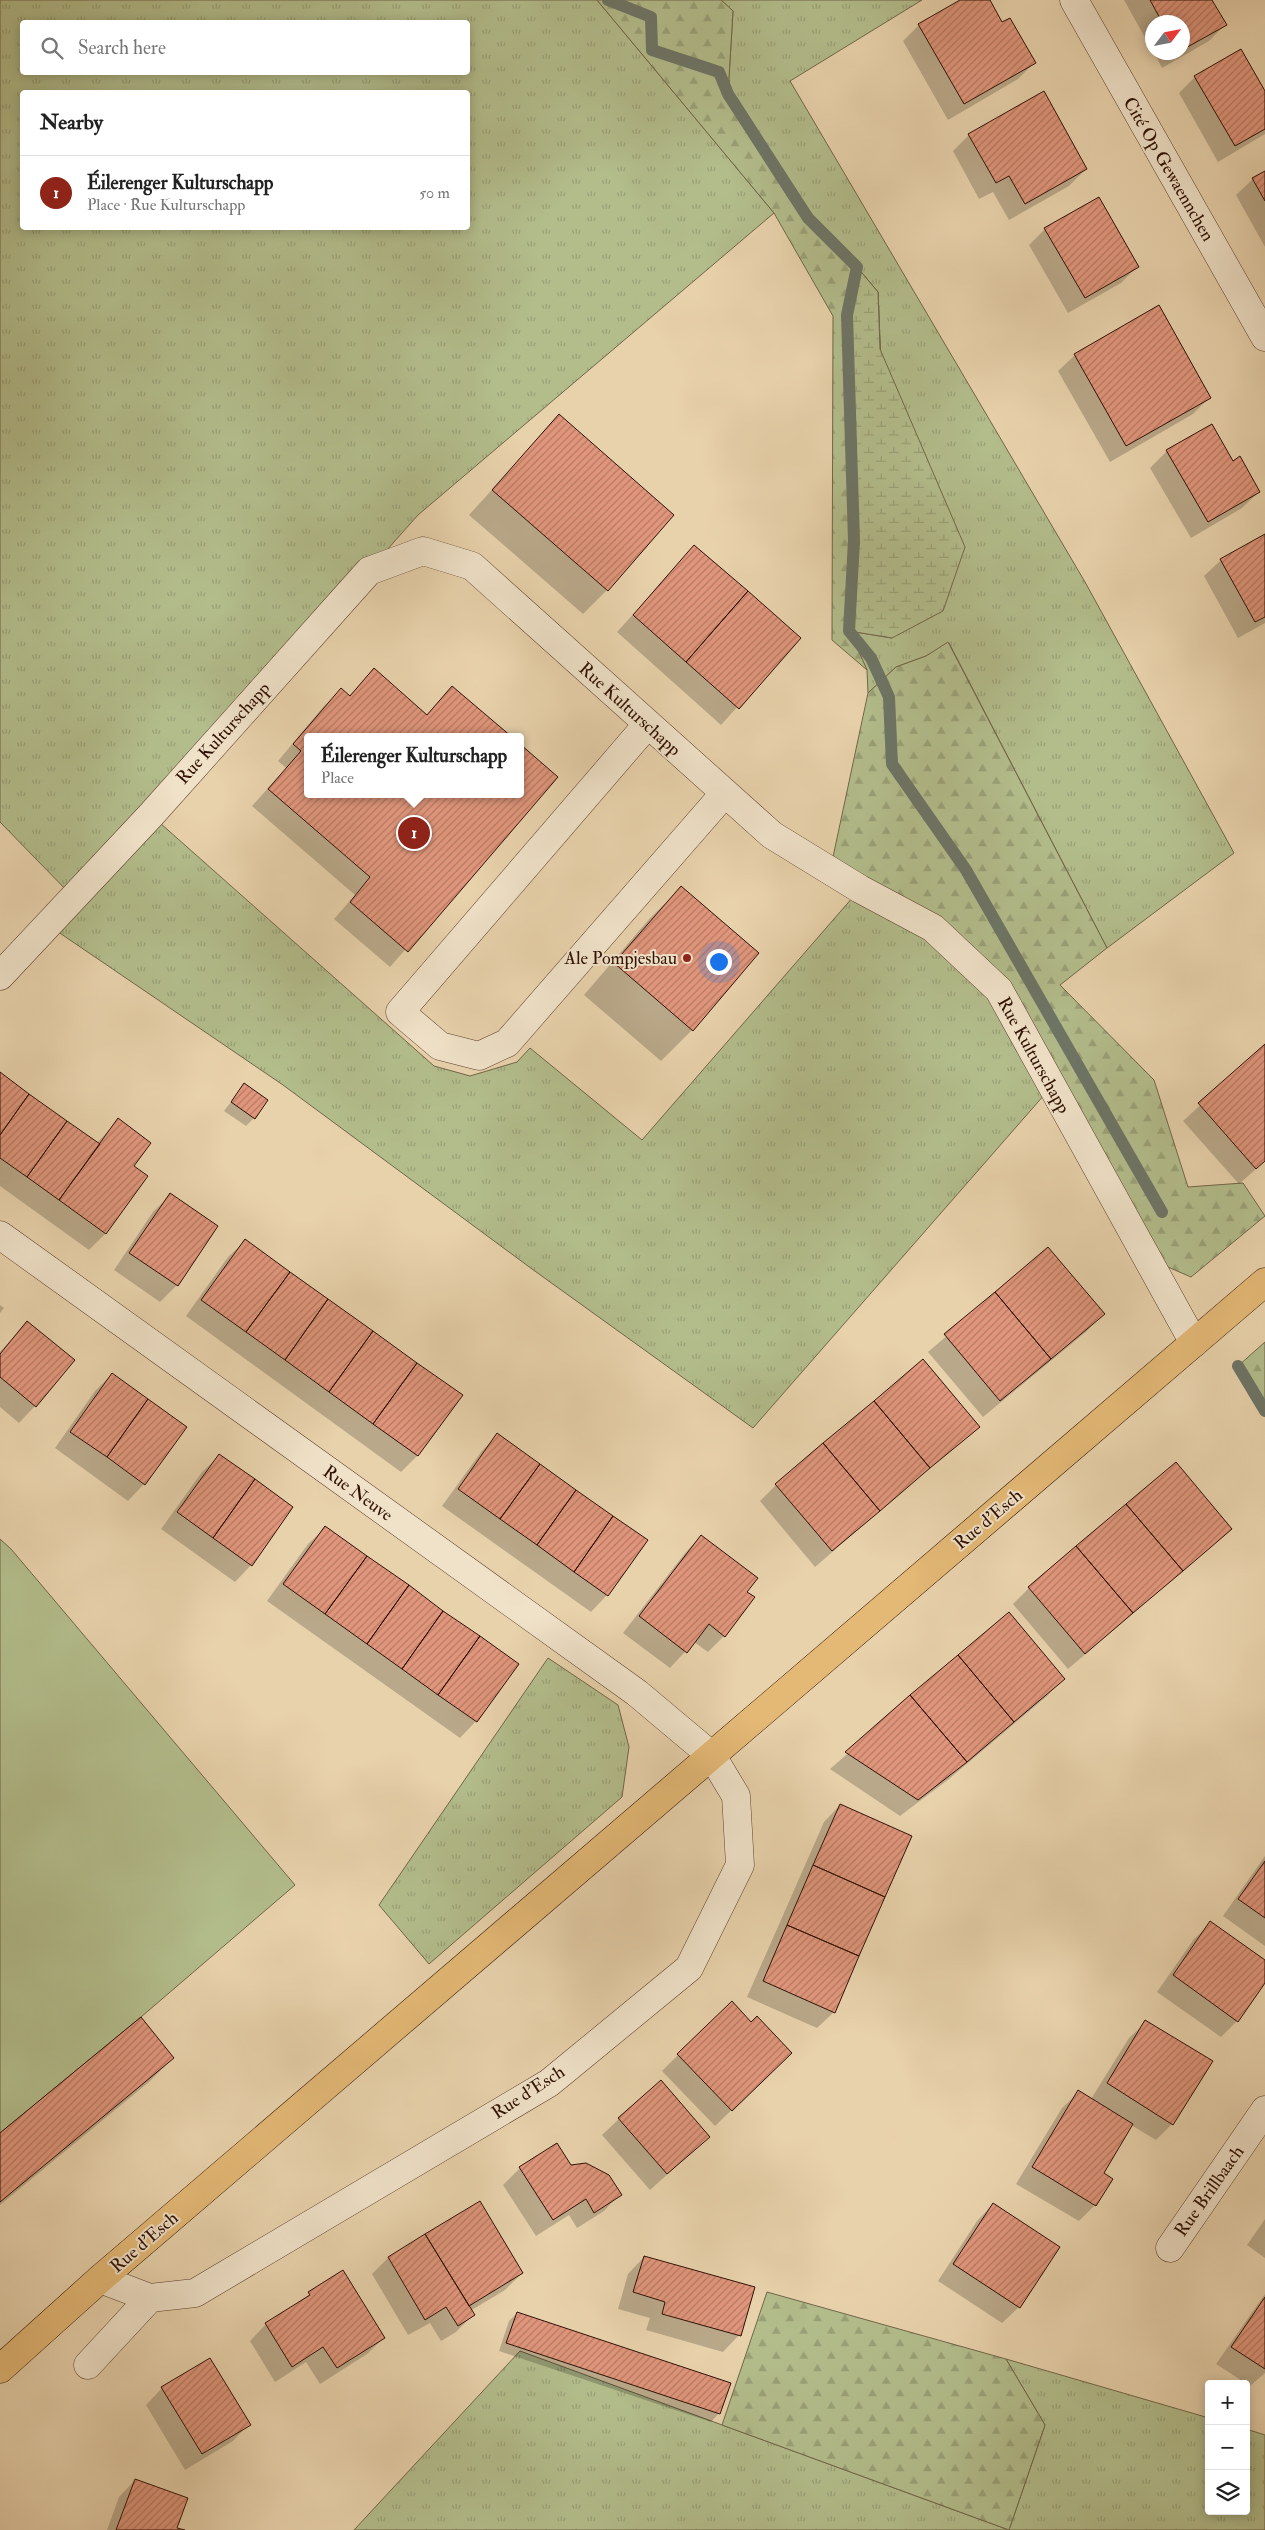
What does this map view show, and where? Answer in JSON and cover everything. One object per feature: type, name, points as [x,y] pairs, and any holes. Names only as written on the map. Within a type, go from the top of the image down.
[{"type":"main road","name":"Rue d'Esch","points":[[0,2369],[100,2279],[1194,1343],[1263,1288]]},
{"type":"street","name":"Cité Op Gewaennchen","points":[[1074,0],[1265,337]]},
{"type":"street","name":"Rue Kulturschapp","points":[[0,976],[151,815],[369,570],[423,551],[472,566],[647,725],[772,835],[860,889],[933,928],[999,990],[1194,1343]]},
{"type":"street","points":[[647,725],[400,1012],[440,1046],[480,1056],[507,1043],[724,794]]},
{"type":"street","name":"Rue Neuve","points":[[0,1236],[637,1693],[712,1756]]},
{"type":"street","name":"Rue d'Esch","points":[[100,2279],[150,2298],[195,2293],[549,2082],[688,1968],[740,1865],[736,1796],[712,1756]]},
{"type":"street","name":"Rue Brillbaach","points":[[1170,2248],[1265,2110]]},
{"type":"street","points":[[88,2365],[150,2298]]},
{"type":"green space","points":[[0,0],[597,0],[774,213],[418,515],[151,815],[434,1066],[470,1076],[517,1062],[530,1048],[642,1140],[860,889],[999,990],[1052,1086],[753,1428],[532,1269],[283,1085],[48,925],[73,897],[0,822]]},
{"type":"green space","points":[[597,0],[721,0],[733,11],[728,94],[808,218],[857,267],[878,292],[892,638],[850,631],[867,670],[832,640],[833,316],[774,213]]},
{"type":"green space","points":[[721,0],[922,0],[790,81],[1085,582],[1234,853],[1107,948],[949,643],[926,656],[896,667],[868,693],[867,670],[849,631],[892,637],[878,292],[857,267],[808,218],[728,94],[733,11]]},
{"type":"green space","points":[[857,267],[878,292],[880,349],[965,547],[943,611],[892,638],[849,631],[854,541],[847,315]]},
{"type":"green space","points":[[948,642],[1107,948],[1060,985],[1154,1080],[1188,1187],[1243,1183],[1265,1216],[1191,1277],[1147,1258],[999,990],[830,871],[868,693],[896,667],[926,656]]},
{"type":"green space","points":[[1265,1342],[1265,1411],[1238,1366]]},
{"type":"green space","points":[[0,1539],[11,1549],[295,1885],[141,2017],[0,2133]]},
{"type":"green space","points":[[548,1658],[618,1705],[629,1747],[622,1797],[429,1964],[379,1905]]},
{"type":"green space","points":[[767,2292],[1006,2359],[1045,2425],[1009,2530],[722,2425]]},
{"type":"green space","points":[[520,2351],[1009,2530],[354,2530]]},
{"type":"green space","points":[[1006,2359],[1205,2417],[1205,2515],[1250,2515],[1250,2430],[1265,2435],[1265,2530],[1009,2530],[1045,2425]]},
{"type":"building","points":[[960,0],[990,0],[1002,22],[1010,18],[1036,63],[964,104],[918,24]]},
{"type":"building","points":[[1150,0],[1212,0],[1227,25],[1190,46],[1190,15],[1158,15]]},
{"type":"building","points":[[1241,49],[1265,91],[1265,129],[1235,146],[1194,76]]},
{"type":"building","points":[[1044,91],[1087,169],[1025,204],[1009,176],[996,183],[968,134]]},
{"type":"building","points":[[1265,171],[1265,201],[1252,178]]},
{"type":"building","points":[[1099,197],[1139,267],[1085,298],[1044,228]]},
{"type":"building","points":[[1159,305],[1211,398],[1126,446],[1074,354]]},
{"type":"building","points":[[559,414],[674,515],[608,591],[492,490]]},
{"type":"building","points":[[1212,424],[1233,461],[1240,456],[1260,492],[1208,522],[1166,450]]},
{"type":"building","points":[[1265,534],[1265,617],[1255,622],[1220,559]]},
{"type":"building","points":[[694,545],[748,591],[686,662],[633,615]]},
{"type":"building","points":[[748,591],[801,638],[739,709],[686,662]]},
{"type":"building","points":[[374,668],[427,715],[452,686],[507,733],[304,733],[304,798],[524,798],[524,747],[558,777],[408,952],[350,902],[370,877],[268,789],[301,751],[293,744],[341,688],[350,696]]},
{"type":"building","name":"Ale Pompjesbau","points":[[681,886],[759,953],[693,1031],[614,963]]},
{"type":"building","points":[[1265,1044],[1265,1161],[1256,1169],[1198,1103]]},
{"type":"building","points":[[0,1072],[29,1094],[0,1135]]},
{"type":"building","points":[[244,1083],[268,1100],[255,1119],[231,1102]]},
{"type":"building","points":[[29,1094],[67,1121],[27,1177],[0,1158],[0,1135]]},
{"type":"building","points":[[118,1118],[151,1143],[134,1166],[148,1176],[106,1234],[59,1200]]},
{"type":"building","points":[[67,1121],[100,1144],[59,1200],[27,1177]]},
{"type":"building","points":[[170,1193],[218,1226],[178,1286],[129,1253]]},
{"type":"building","points":[[245,1239],[290,1272],[246,1332],[201,1300]]},
{"type":"building","points":[[1048,1247],[1105,1314],[1051,1359],[995,1292]]},
{"type":"building","points":[[290,1272],[328,1299],[285,1360],[246,1332]]},
{"type":"building","points":[[995,1292],[1051,1359],[1000,1401],[944,1334]]},
{"type":"building","points":[[328,1299],[373,1331],[329,1392],[285,1360]]},
{"type":"building","points":[[27,1321],[75,1360],[36,1407],[0,1377],[0,1354]]},
{"type":"building","points":[[373,1331],[417,1363],[373,1424],[329,1392]]},
{"type":"building","points":[[923,1359],[980,1427],[930,1468],[874,1401]]},
{"type":"building","points":[[417,1363],[463,1395],[418,1456],[373,1424]]},
{"type":"building","points":[[112,1373],[148,1399],[107,1457],[70,1432]]},
{"type":"building","points":[[148,1399],[187,1427],[145,1485],[107,1457]]},
{"type":"building","points":[[874,1401],[930,1468],[880,1511],[823,1443]]},
{"type":"building","points":[[497,1433],[540,1464],[500,1519],[458,1489]]},
{"type":"building","points":[[823,1443],[880,1511],[832,1551],[775,1484]]},
{"type":"building","points":[[219,1454],[255,1479],[213,1538],[177,1512]]},
{"type":"building","points":[[1176,1462],[1232,1529],[1183,1571],[1126,1504]]},
{"type":"building","points":[[540,1464],[576,1490],[537,1545],[500,1519]]},
{"type":"building","points":[[255,1479],[293,1507],[252,1566],[213,1538]]},
{"type":"building","points":[[576,1490],[613,1516],[574,1572],[537,1545]]},
{"type":"building","points":[[1126,1504],[1183,1571],[1133,1613],[1076,1546]]},
{"type":"building","points":[[613,1516],[648,1540],[608,1596],[574,1572]]},
{"type":"building","points":[[325,1526],[367,1556],[325,1614],[283,1584]]},
{"type":"building","points":[[701,1535],[758,1578],[747,1592],[755,1597],[725,1637],[709,1624],[687,1653],[639,1616]]},
{"type":"building","points":[[1076,1546],[1133,1613],[1085,1654],[1028,1587]]},
{"type":"building","points":[[367,1556],[409,1585],[367,1644],[325,1614]]},
{"type":"building","points":[[409,1585],[443,1611],[402,1669],[367,1644]]},
{"type":"building","points":[[443,1611],[480,1636],[438,1695],[402,1669]]},
{"type":"building","points":[[1009,1612],[1065,1679],[1014,1722],[958,1655]]},
{"type":"building","points":[[480,1636],[519,1664],[477,1722],[438,1695]]},
{"type":"building","points":[[958,1655],[1014,1722],[967,1762],[910,1695]]},
{"type":"building","points":[[910,1695],[967,1762],[918,1800],[845,1752]]},
{"type":"building","points":[[840,1804],[912,1836],[885,1897],[813,1865]]},
{"type":"building","points":[[1265,1861],[1265,1918],[1238,1899]]},
{"type":"building","points":[[813,1865],[885,1897],[859,1956],[787,1925]]},
{"type":"building","points":[[1210,1921],[1265,1960],[1265,1983],[1238,2022],[1173,1975]]},
{"type":"building","points":[[787,1925],[859,1956],[835,2013],[763,1981]]},
{"type":"building","points":[[732,2001],[751,2022],[757,2016],[792,2053],[732,2111],[677,2054]]},
{"type":"building","points":[[141,2017],[174,2058],[0,2202],[0,2133]]},
{"type":"building","points":[[1145,2020],[1213,2061],[1173,2125],[1107,2083]]},
{"type":"building","points":[[661,2080],[710,2137],[667,2174],[618,2118]]},
{"type":"building","points":[[1078,2090],[1133,2124],[1104,2173],[1113,2179],[1096,2206],[1032,2167]]},
{"type":"building","points":[[557,2143],[571,2165],[586,2163],[609,2175],[622,2195],[594,2213],[586,2199],[553,2220],[519,2167]]},
{"type":"building","points":[[480,2201],[523,2273],[469,2306],[425,2234]]},
{"type":"building","points":[[993,2203],[1060,2247],[1020,2308],[953,2264]]},
{"type":"building","points":[[425,2234],[475,2315],[458,2326],[446,2307],[425,2320],[388,2257]]},
{"type":"building","points":[[644,2256],[755,2287],[741,2336],[662,2314],[665,2302],[633,2292]]},
{"type":"building","points":[[343,2270],[385,2338],[337,2368],[323,2347],[292,2367],[265,2323],[310,2295],[308,2292]]},
{"type":"building","points":[[1265,2297],[1265,2369],[1231,2347]]},
{"type":"building","points":[[517,2312],[731,2383],[720,2414],[506,2343]]},
{"type":"building","points":[[210,2358],[251,2425],[202,2454],[161,2387]]},
{"type":"building","points":[[135,2479],[188,2498],[177,2528],[185,2530],[116,2530]]},
{"type":"waterway","points":[[608,0],[651,17],[652,50],[719,72],[728,94],[808,218],[857,267],[847,315],[854,541],[849,631],[871,658],[889,697],[892,764],[966,870],[1162,1212]]},
{"type":"waterway","points":[[1238,1366],[1265,1411]]},
{"type":"place","name":"Éilerenger Kulturschapp","points":[[414,833]]},
{"type":"place","name":"Ale Pompjesbau","points":[[687,958]]}]
